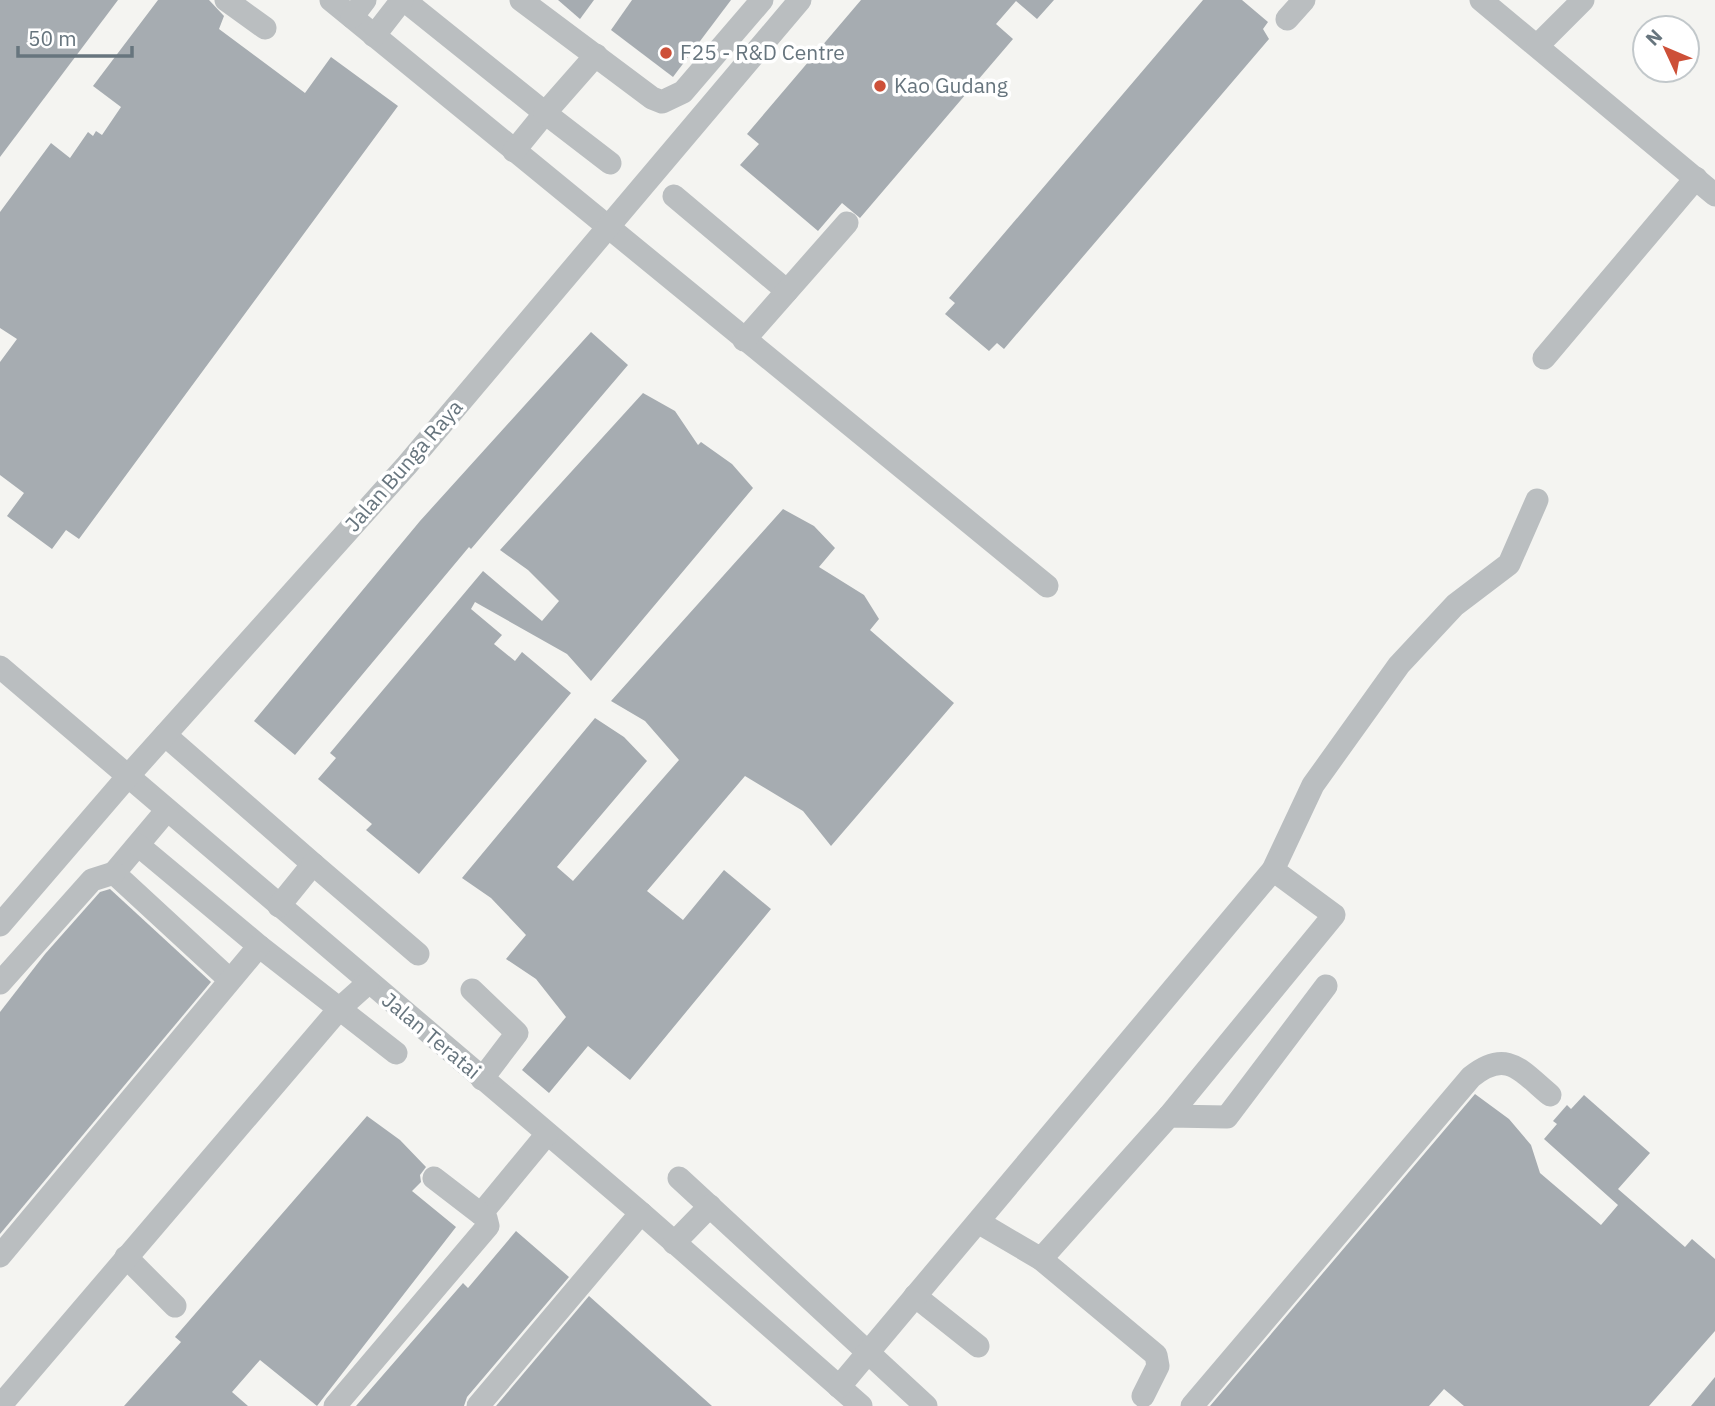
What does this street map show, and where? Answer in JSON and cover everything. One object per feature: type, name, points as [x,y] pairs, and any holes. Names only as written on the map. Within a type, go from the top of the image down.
[{"type":"street","points":[[226,0],[265,28]]},
{"type":"street","points":[[331,0],[359,9],[374,36],[1046,586]]},
{"type":"street","points":[[374,36],[403,0],[610,163]]},
{"type":"street","points":[[521,0],[652,98],[662,102],[683,92],[762,0]]},
{"type":"street","name":"Jalan Bunga Raya","points":[[0,925],[129,775],[407,465],[800,0]]},
{"type":"street","points":[[1287,19],[1304,0]]},
{"type":"street","points":[[1481,0],[1715,195]]},
{"type":"street","points":[[1538,46],[1583,0]]},
{"type":"street","points":[[514,151],[596,55]]},
{"type":"street","points":[[1544,358],[1696,178]]},
{"type":"street","points":[[674,196],[786,291]]},
{"type":"street","points":[[744,340],[847,223]]},
{"type":"street","points":[[839,1387],[1273,870],[1313,785],[1399,665],[1455,605],[1509,564],[1537,500]]},
{"type":"street","name":"Jalan Teratai","points":[[0,667],[641,1213],[862,1406]]},
{"type":"street","points":[[165,735],[418,954]]},
{"type":"street","points":[[0,983],[92,880],[114,873],[167,810]]},
{"type":"street","points":[[138,845],[259,946],[396,1053]]},
{"type":"street","points":[[279,906],[313,864]]},
{"type":"street","points":[[1041,1259],[1169,1116],[1334,915],[1273,870]]},
{"type":"street","points":[[114,873],[230,980]]},
{"type":"street","points":[[0,1256],[259,946]]},
{"type":"street","points":[[0,1406],[340,1008],[368,983]]},
{"type":"street","points":[[1169,1116],[1227,1117],[1326,986]]},
{"type":"street","points":[[472,989],[517,1033],[482,1079]]},
{"type":"street","points":[[1192,1406],[1471,1077],[1483,1068],[1503,1062],[1515,1065],[1550,1095]]},
{"type":"street","points":[[481,1214],[547,1134]]},
{"type":"street","points":[[335,1406],[487,1228],[488,1222],[481,1214],[434,1178]]},
{"type":"street","points":[[679,1178],[926,1406]]},
{"type":"street","points":[[674,1242],[710,1206]]},
{"type":"street","points":[[478,1406],[641,1213]]},
{"type":"street","points":[[978,1222],[1041,1259],[1156,1355],[1158,1366],[1143,1396]]},
{"type":"street","points":[[126,1258],[175,1306]]},
{"type":"street","points":[[915,1296],[978,1346]]},
{"type":"building","points":[[0,0],[118,0],[0,157]]},
{"type":"building","points":[[158,0],[209,0],[224,16],[219,29],[305,93],[331,57],[398,106],[79,539],[66,530],[52,549],[7,516],[24,493],[0,475],[0,362],[17,339],[0,328],[0,212],[51,143],[70,158],[88,132],[93,136],[96,131],[102,135],[121,107],[93,86]]},
{"type":"building","points":[[558,0],[594,0],[580,19]]},
{"type":"building","name":"F25 - R&D Centre","points":[[632,0],[731,0],[673,77],[611,30]]},
{"type":"building","name":"Kao Gudang","points":[[861,0],[1054,0],[1037,19],[1016,1],[996,24],[1013,39],[860,218],[842,203],[818,231],[740,165],[759,144],[747,134]]},
{"type":"building","points":[[1203,0],[1242,0],[1268,22],[1263,29],[1269,39],[1004,349],[997,343],[989,351],[945,314],[955,303],[949,298]]},
{"type":"building","points":[[591,332],[628,365],[471,549],[469,547],[295,755],[254,721],[420,521]]},
{"type":"building","points":[[643,393],[675,411],[698,445],[701,442],[732,464],[753,488],[591,681],[567,654],[475,602],[471,609],[502,635],[494,644],[515,661],[522,652],[571,693],[419,874],[366,830],[372,824],[318,779],[336,758],[330,753],[483,571],[542,621],[559,601],[528,570],[500,550]]},
{"type":"building","points":[[783,509],[814,526],[835,548],[819,567],[864,595],[879,619],[870,630],[954,703],[831,846],[803,811],[745,776],[647,891],[683,920],[724,870],[771,909],[630,1080],[588,1046],[549,1093],[522,1070],[566,1017],[536,979],[506,959],[526,935],[491,898],[462,878],[595,718],[624,737],[647,761],[557,867],[573,881],[679,760],[645,721],[611,701]]},
{"type":"building","points":[[110,889],[211,982],[0,1234],[0,1012],[45,954],[100,892]]},
{"type":"building","points":[[1475,1094],[1509,1119],[1531,1145],[1540,1173],[1601,1225],[1618,1205],[1544,1139],[1557,1124],[1553,1121],[1567,1105],[1571,1109],[1584,1095],[1650,1153],[1618,1189],[1685,1247],[1692,1239],[1715,1259],[1715,1331],[1649,1406],[1464,1406],[1444,1389],[1429,1406],[1210,1406]]},
{"type":"building","points":[[367,1116],[400,1140],[426,1167],[420,1175],[421,1182],[412,1191],[456,1227],[317,1406],[260,1360],[232,1392],[248,1406],[124,1406],[181,1342],[175,1337]]},
{"type":"building","points":[[516,1231],[569,1277],[467,1397],[464,1406],[356,1406],[463,1283],[468,1288]]},
{"type":"building","points":[[589,1296],[712,1406],[496,1406]]},
{"type":"building","points":[[1715,1377],[1715,1406],[1691,1406]]},
{"type":"place","name":"F25 - R&D Centre","points":[[666,53]]},
{"type":"place","name":"Kao Gudang","points":[[880,86]]}]
